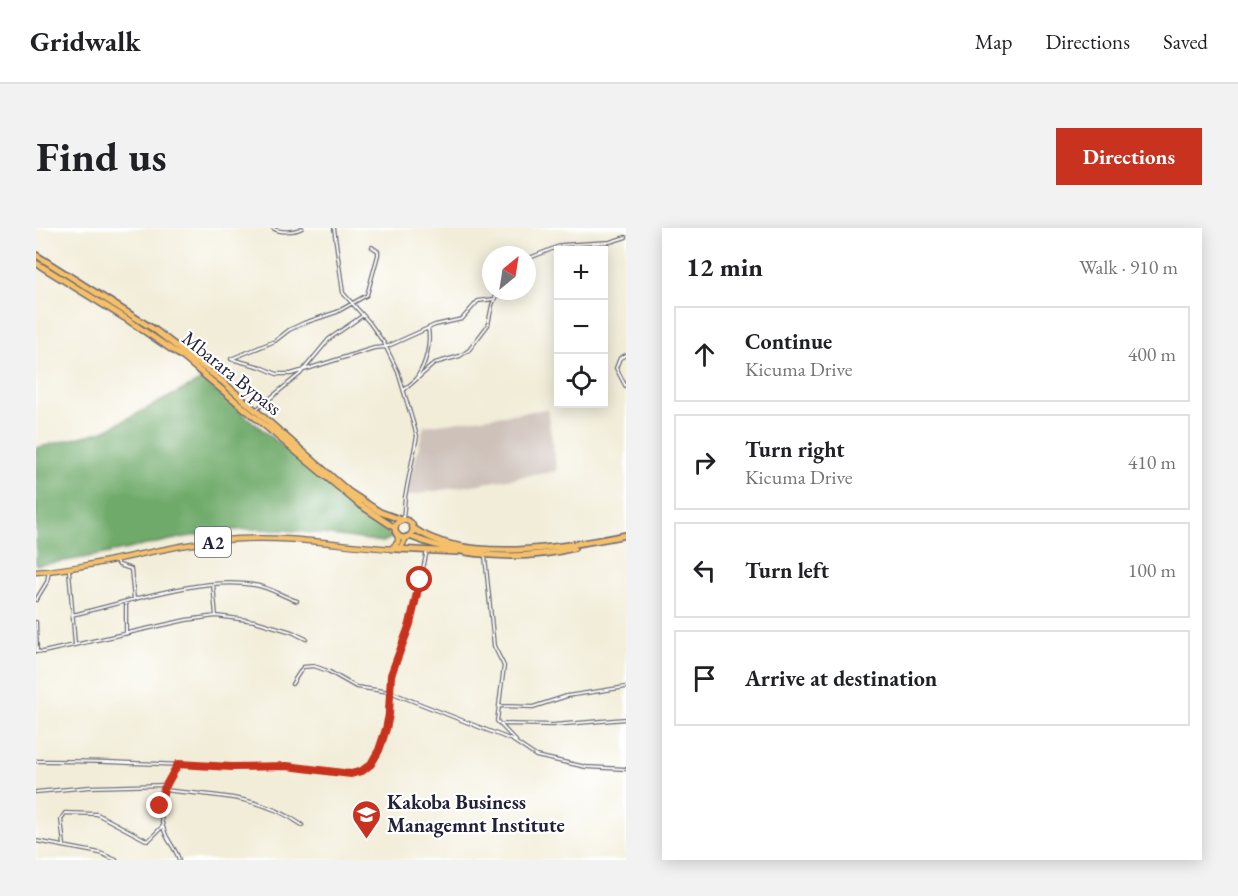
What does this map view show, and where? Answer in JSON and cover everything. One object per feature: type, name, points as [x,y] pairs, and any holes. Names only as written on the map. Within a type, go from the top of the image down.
[{"type":"highway","name":"Mbarara Bypass","points":[[36,255],[155,330],[223,382],[361,500],[380,512],[403,520]]},
{"type":"highway","name":"Mbarara Bypass","points":[[36,263],[135,324],[184,358],[360,505],[395,528]]},
{"type":"highway","points":[[398,535],[395,528],[397,523],[403,520]]},
{"type":"highway","name":"A2","points":[[403,520],[409,521],[413,528],[425,535],[455,544],[499,550],[590,543]]},
{"type":"highway","points":[[408,537],[413,528]]},
{"type":"highway","name":"A2","points":[[398,535],[439,549],[485,555],[525,556],[559,552],[626,535]]},
{"type":"highway","name":"A2","points":[[394,549],[427,551],[439,549]]},
{"type":"main road","points":[[394,549],[398,542],[398,535]]},
{"type":"main road","points":[[394,549],[402,546],[408,537]]},
{"type":"main road","name":"A2","points":[[36,572],[69,569],[206,542],[239,539],[320,540],[394,549]]},
{"type":"street","points":[[273,228],[280,231],[302,228]]},
{"type":"street","points":[[334,228],[341,288],[386,347],[398,372],[418,440],[407,486],[403,520]]},
{"type":"street","points":[[536,255],[562,245],[610,242],[626,237]]},
{"type":"street","points":[[372,247],[378,251],[378,255],[367,295],[336,312],[289,330],[275,341],[231,359],[277,374],[291,374],[374,348],[386,347],[428,328],[462,320],[478,301],[486,300]]},
{"type":"street","points":[[404,390],[435,363],[460,356],[469,350],[488,325],[494,300]]},
{"type":"street","points":[[255,411],[305,368],[329,339],[362,316]]},
{"type":"street","points":[[415,380],[422,370],[430,344],[428,328]]},
{"type":"street","points":[[626,356],[620,358],[616,368],[626,387]]},
{"type":"street","points":[[36,761],[86,760],[232,767],[287,766],[351,774],[362,771],[371,764],[379,750],[389,715],[391,675],[410,624],[427,551]]},
{"type":"street","points":[[485,555],[494,646],[504,666],[497,718],[517,743]]},
{"type":"street","points":[[115,560],[119,565],[130,569],[134,600]]},
{"type":"street","points":[[69,569],[75,645]]},
{"type":"street","points":[[36,600],[47,582],[50,571]]},
{"type":"street","points":[[72,615],[162,593],[213,584],[253,585],[267,588],[297,601]]},
{"type":"street","points":[[213,584],[216,616]]},
{"type":"street","points":[[126,603],[126,634]]},
{"type":"street","points":[[36,622],[37,651],[43,652],[186,620],[216,616],[255,621],[292,632],[306,639]]},
{"type":"street","points":[[292,684],[303,667],[314,666],[356,687],[390,692],[517,743],[536,756],[586,767],[626,769]]},
{"type":"street","points":[[500,705],[532,706],[567,696],[626,687]]},
{"type":"street","points":[[500,724],[553,725],[626,719]]},
{"type":"street","points":[[178,764],[164,789],[160,806],[162,827],[179,860]]},
{"type":"street","points":[[36,792],[90,787],[166,785]]},
{"type":"street","points":[[164,789],[241,798],[276,809],[302,825]]},
{"type":"street","points":[[64,845],[61,819],[65,813],[97,814],[148,841],[162,827]]},
{"type":"street","points":[[36,840],[100,853],[116,860]]},
{"type":"shaded area","points":[[547,409],[557,471],[406,496],[424,426]]},
{"type":"green space","points":[[202,380],[393,537],[383,542],[299,531],[236,530],[193,536],[81,559],[36,565],[36,448],[104,431]]},
{"type":"place","name":"Kakoba Business Managemnt Institute","points":[[366,840]]},
{"type":"route","points":[[160,806],[164,789],[178,764],[232,767],[287,766],[351,774],[362,771],[371,764],[379,750],[386,729],[391,675],[410,624],[420,580]]}]
